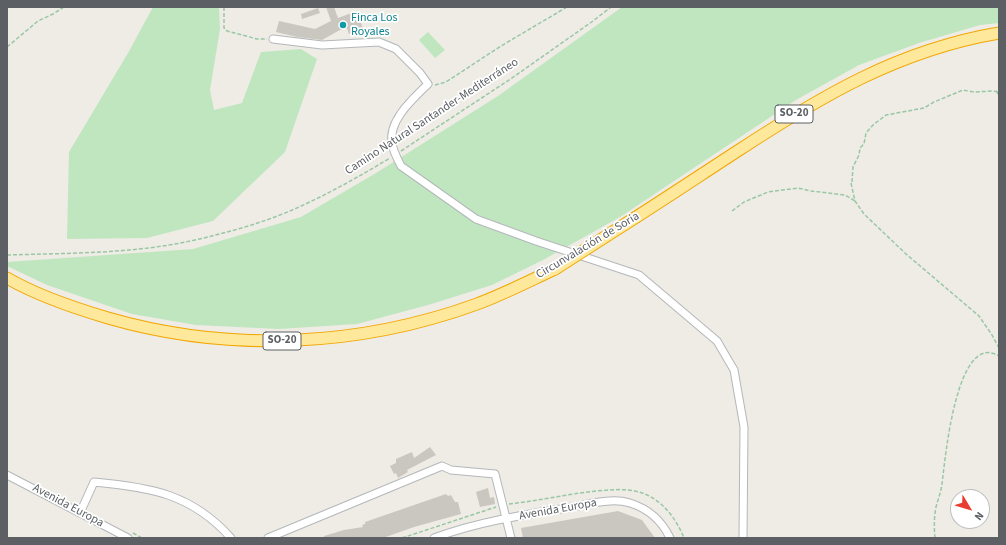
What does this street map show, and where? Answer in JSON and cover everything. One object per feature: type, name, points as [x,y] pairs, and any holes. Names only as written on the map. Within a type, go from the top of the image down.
[{"type":"highway","name":"Circunvalación de Soria","points":[[7,278],[67,304],[131,324],[182,335],[228,340],[292,341],[378,332],[478,304],[518,287],[555,269],[788,118],[853,82],[922,52],[976,37],[999,33]]},
{"type":"street","points":[[273,39],[322,45],[379,42],[396,49],[420,73],[428,84],[400,114],[394,128],[392,142],[395,155],[402,166],[476,219],[536,241],[639,275],[717,341],[734,370],[744,428],[744,538]]},
{"type":"street","points":[[268,538],[442,466],[451,470],[495,474],[511,538]]},
{"type":"street","name":"Avenida Europa","points":[[7,475],[128,538]]},
{"type":"street","points":[[80,513],[94,482],[131,485],[171,495],[188,503],[207,515],[231,538]]},
{"type":"street","name":"Avenida Europa","points":[[434,538],[457,530],[506,519],[606,501],[629,503],[647,510],[656,517],[666,529],[670,538]]},
{"type":"path","points":[[7,47],[38,22],[64,7]]},
{"type":"path","points":[[224,7],[224,28],[227,31],[257,38],[273,39]]},
{"type":"path","points":[[428,84],[437,85],[446,82],[501,46],[567,7]]},
{"type":"path","name":"Camino Natural Santander-Mediterráneo","points":[[7,256],[117,251],[194,240],[269,219],[299,207],[346,184],[395,155],[512,78],[611,7]]},
{"type":"path","points":[[999,95],[998,92],[993,90],[974,92],[963,90],[934,102],[924,108],[886,115],[873,125],[866,133],[864,144],[860,148],[859,155],[853,167],[851,183],[855,201],[864,214],[901,249],[979,316],[999,348]]},
{"type":"path","points":[[732,211],[744,202],[768,192],[798,188],[845,195],[855,201]]},
{"type":"path","points":[[935,538],[935,509],[942,488],[953,410],[962,379],[969,365],[977,356],[995,353],[999,356]]},
{"type":"green space","points":[[153,7],[219,7],[220,29],[210,90],[214,110],[242,103],[261,52],[301,49],[317,59],[285,152],[213,221],[147,238],[67,239],[69,152],[128,53]]},
{"type":"green space","points":[[622,7],[999,7],[999,23],[980,25],[919,43],[859,65],[796,100],[620,217],[543,260],[492,285],[428,305],[357,324],[279,329],[196,325],[132,314],[47,285],[7,266],[7,262],[193,249],[301,217],[376,173],[498,96]]},
{"type":"green space","points":[[428,32],[445,50],[435,58],[419,40]]},
{"type":"building","name":"Finca Los Royales","points":[[326,7],[334,7],[338,18],[357,11],[363,29],[349,34],[347,28],[340,30],[322,40],[297,37],[276,32],[279,21],[315,29],[331,21]]},
{"type":"building","points":[[318,8],[320,13],[302,19],[301,14]]},
{"type":"building","points":[[430,447],[436,455],[407,470],[408,472],[398,478],[396,473],[394,474],[390,466],[396,463],[396,459],[412,452],[414,458]]},
{"type":"building","points":[[488,488],[490,498],[494,497],[495,504],[480,507],[476,492]]},
{"type":"building","points":[[446,494],[448,496],[451,495],[455,502],[458,502],[461,514],[414,527],[383,538],[324,538],[324,536],[344,530],[363,527],[362,525],[365,524],[365,522]]},
{"type":"building","points":[[618,511],[642,520],[655,538],[523,538],[521,528]]},
{"type":"place","name":"Finca Los Royales","points":[[343,25]]}]
